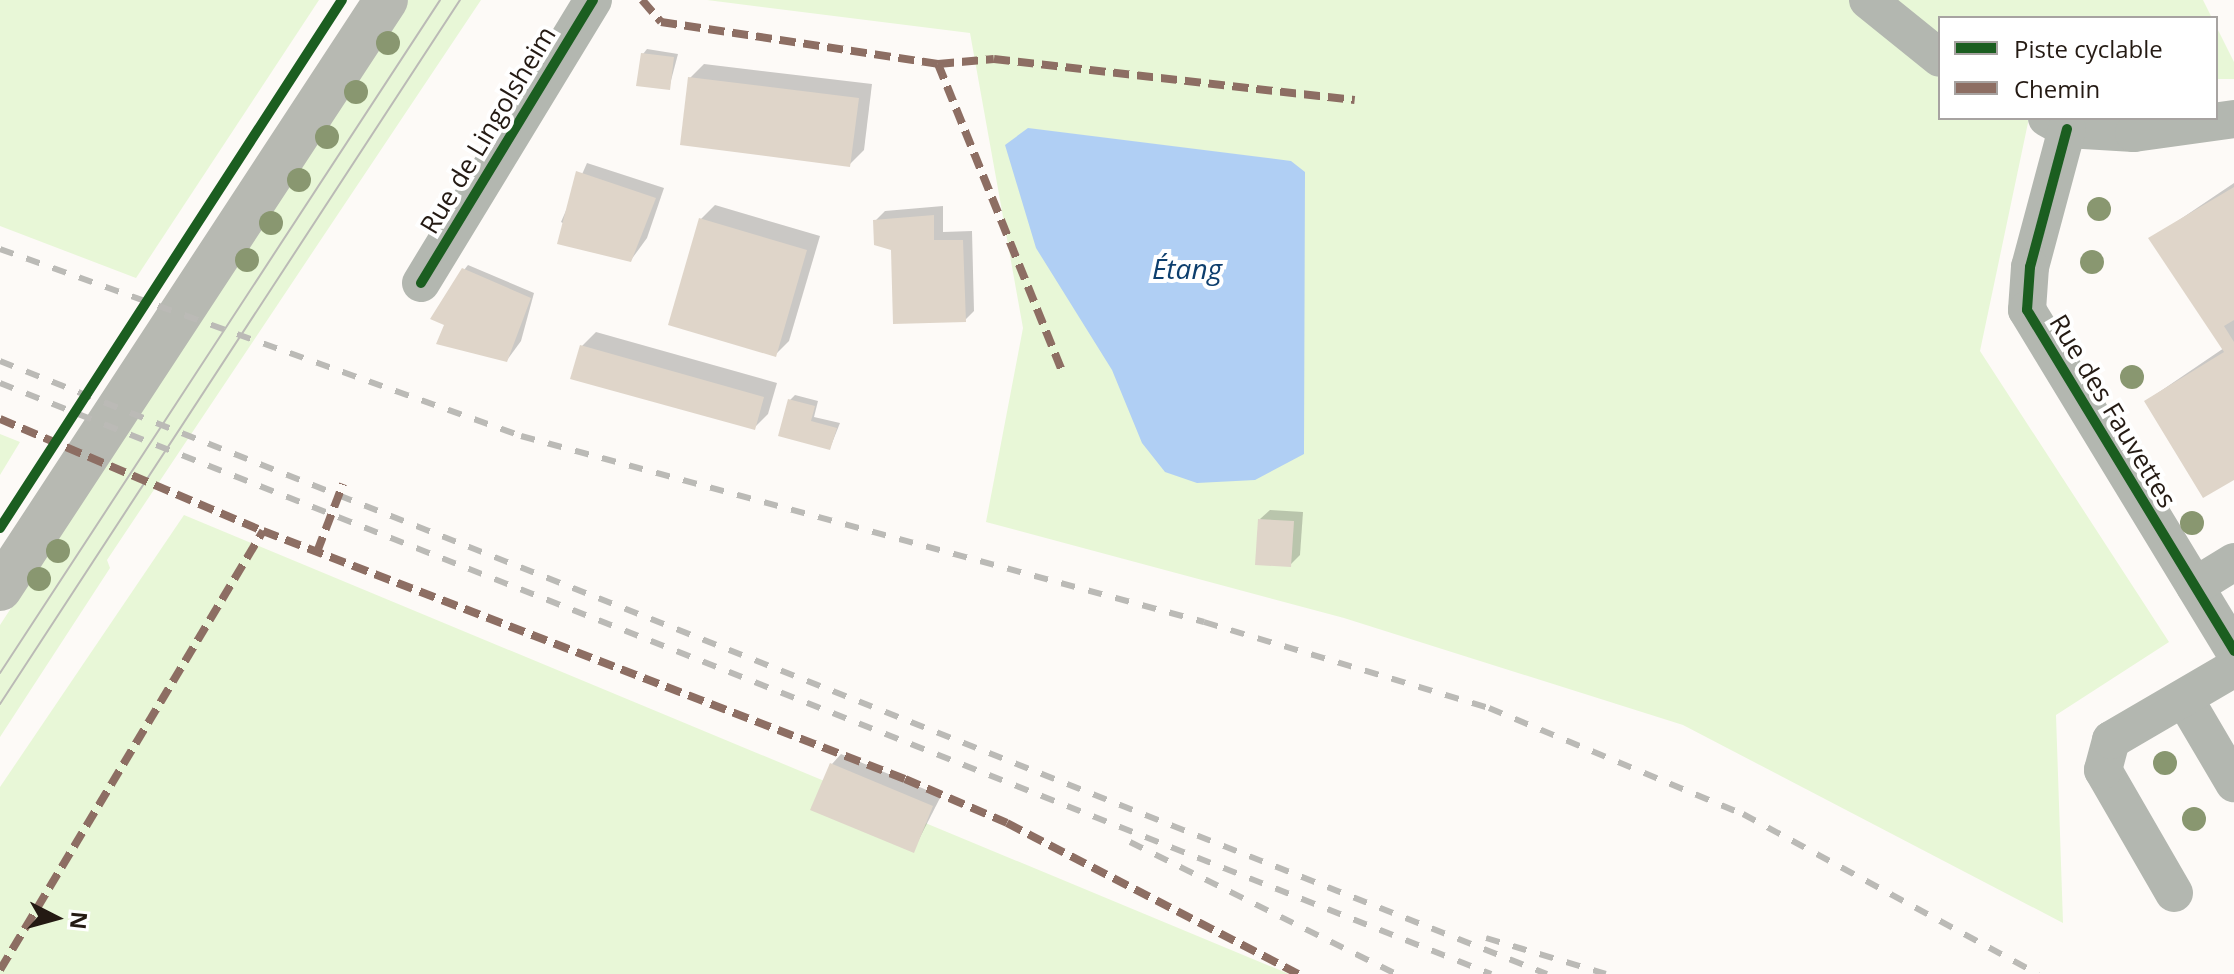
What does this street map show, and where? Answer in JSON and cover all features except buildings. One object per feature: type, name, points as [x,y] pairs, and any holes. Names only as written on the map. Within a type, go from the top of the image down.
[{"type":"main road","points":[[0,589],[386,0]]},
{"type":"street","name":"Rue de Lingolsheim","points":[[421,283],[593,0]]},
{"type":"street","points":[[1868,0],[1938,56]]},
{"type":"street","points":[[2057,123],[2169,131],[2234,119]]},
{"type":"street","name":"Rue des Fauvettes","points":[[2057,123],[2030,267],[2027,310],[2234,651]]},
{"type":"street","points":[[2195,586],[2234,562]]},
{"type":"street","points":[[2174,893],[2103,770],[2111,740],[2234,668]]},
{"type":"street","points":[[2184,698],[2234,783]]},
{"type":"green space","points":[[0,0],[319,0],[136,278],[0,226]]},
{"type":"green space","points":[[408,0],[481,0],[107,560],[110,568],[0,737],[0,625]]},
{"type":"green space","points":[[707,0],[2203,0],[2211,16],[1938,16],[1938,120],[2029,120],[1980,351],[2169,642],[2056,715],[2063,923],[1683,725],[1344,618],[986,522],[1023,328],[970,33]]},
{"type":"green space","points":[[2218,30],[2234,62],[2234,79],[2218,79]]},
{"type":"green space","points":[[0,434],[20,442],[0,475]]},
{"type":"green space","points":[[184,515],[1289,974],[0,974],[0,787]]},
{"type":"water","name":"Étang","points":[[1028,128],[1291,161],[1305,172],[1304,454],[1255,480],[1197,483],[1165,472],[1142,443],[1112,370],[1036,248],[1005,145]]},
{"type":"tram line","points":[[0,673],[440,0]]},
{"type":"tram line","points":[[0,704],[460,0]]},
{"type":"railway","points":[[0,249],[521,436],[1204,622],[1489,708],[1743,814],[2038,974]]},
{"type":"railway","points":[[0,361],[1547,974]]},
{"type":"railway","points":[[0,383],[1491,974]]},
{"type":"railway","points":[[1130,842],[1396,974]]},
{"type":"railway","points":[[1486,938],[1606,974]]},
{"type":"marked path","points":[[642,0],[661,22],[938,64],[994,59],[1355,100]]},
{"type":"marked path","points":[[938,64],[1061,369]]},
{"type":"marked path","points":[[0,419],[263,531],[905,779],[1007,823],[1298,974]]},
{"type":"marked path","points":[[317,552],[343,484]]},
{"type":"marked path","points":[[0,970],[263,531]]},
{"type":"cycle path","points":[[0,528],[342,0]]},
{"type":"cycle path","points":[[421,283],[593,0]]},
{"type":"cycle path","points":[[2067,129],[2030,267],[2027,310],[2234,651]]}]
